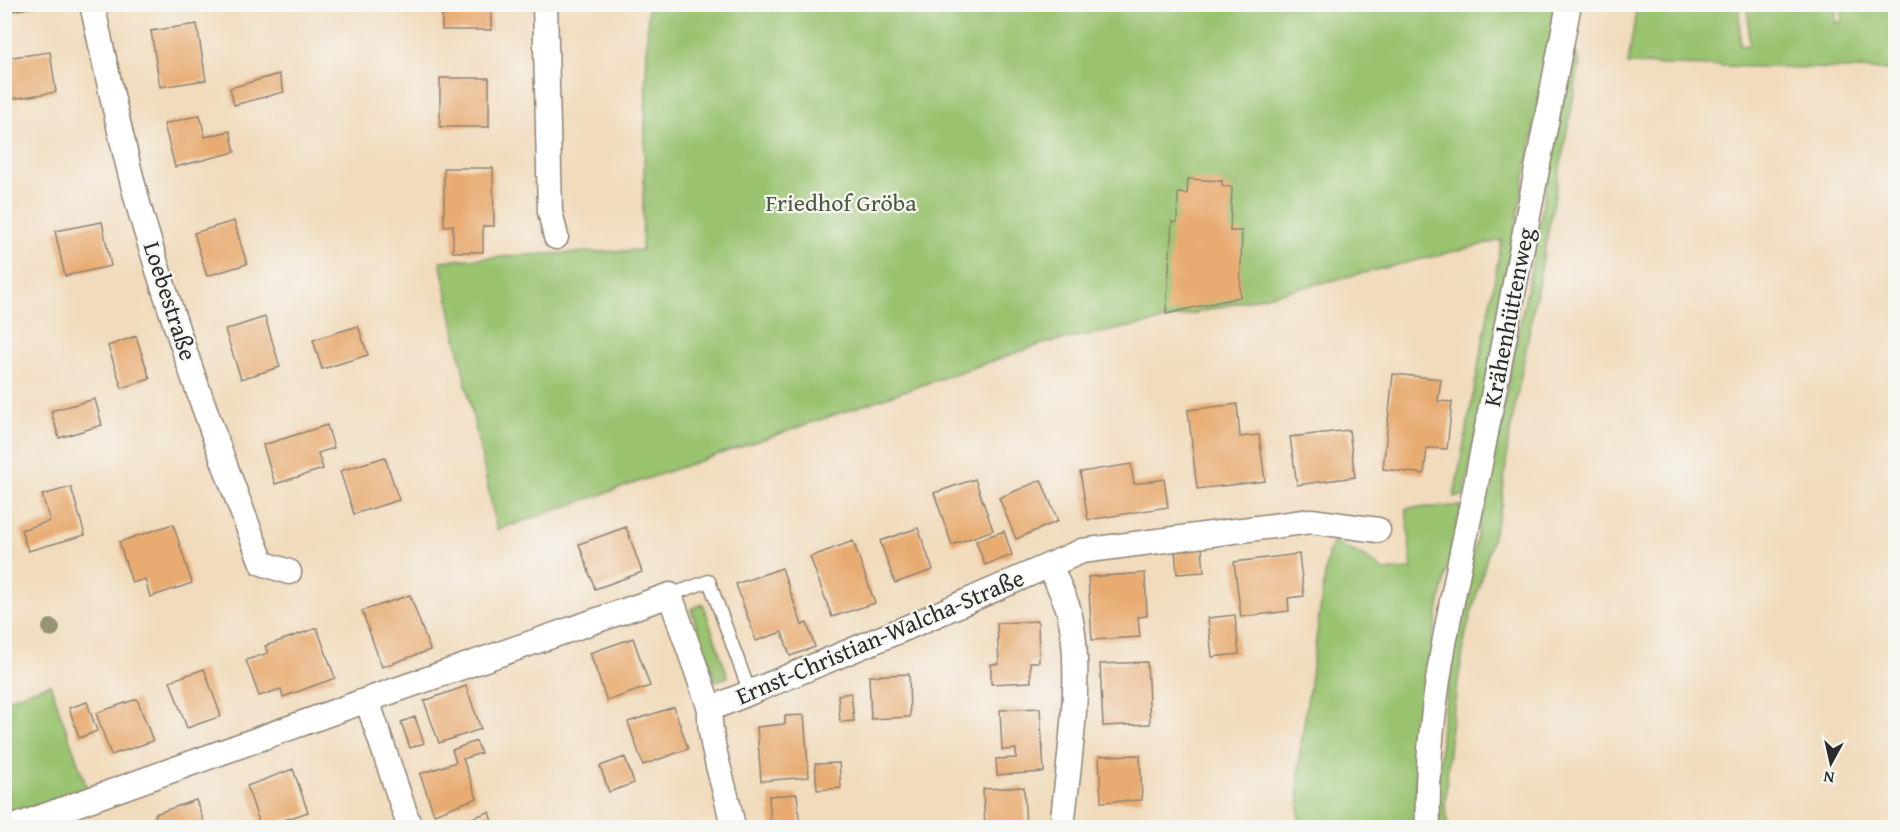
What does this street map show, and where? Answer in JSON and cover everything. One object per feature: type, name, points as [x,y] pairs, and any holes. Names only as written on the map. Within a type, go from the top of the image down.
[{"type":"street","name":"Loebestraße","points":[[92,4],[142,217],[230,479],[262,563],[289,572]]},
{"type":"street","points":[[545,4],[550,212],[556,237]]},
{"type":"street","name":"Krähenhüttenweg","points":[[1428,828],[1428,765],[1446,629],[1516,285],[1569,4]]},
{"type":"street","name":"Ernst-Christian-Walcha-Straße","points":[[710,709],[906,628],[1082,551],[1311,521],[1378,531]]},
{"type":"street","name":"Ernst-Christian-Walcha-Straße","points":[[1050,566],[1068,608],[1074,645],[1073,711],[1062,828]]},
{"type":"street","points":[[11,828],[367,700],[670,595]]},
{"type":"street","name":"Ernst-Christian-Walcha-Straße","points":[[670,595],[710,709],[709,728],[728,799],[733,828]]},
{"type":"street","points":[[367,700],[410,828]]},
{"type":"lane","points":[[670,595],[709,581],[750,693]]},
{"type":"green space","name":"Friedhof Gröba","points":[[648,5],[1558,5],[1464,496],[1454,497],[1502,240],[1157,322],[1045,343],[497,530],[440,261],[642,250]]},
{"type":"green space","points":[[1637,5],[1739,5],[1740,46],[1749,45],[1748,5],[1836,5],[1836,23],[1842,22],[1842,5],[1895,5],[1895,70],[1628,64]]},
{"type":"green space","points":[[1572,47],[1580,62],[1508,444],[1502,503],[1466,633],[1451,725],[1445,805],[1448,827],[1439,828],[1437,804],[1442,724],[1457,632],[1527,290]]},
{"type":"green space","points":[[1461,506],[1435,625],[1422,706],[1416,787],[1417,827],[1299,828],[1299,760],[1328,554],[1333,541],[1365,557],[1384,571],[1412,569],[1406,508]]},
{"type":"green space","points":[[703,604],[728,677],[715,681],[691,609]]},
{"type":"green space","points":[[50,684],[87,788],[5,816],[5,700]]},
{"type":"building","points":[[5,4],[38,4],[39,6],[6,12]]},
{"type":"building","points":[[442,4],[491,4],[491,30],[442,30]]},
{"type":"building","points":[[197,24],[206,80],[160,87],[151,31]]},
{"type":"building","points":[[50,52],[56,92],[12,99],[6,58]]},
{"type":"building","points":[[279,74],[284,92],[234,105],[230,88]]},
{"type":"building","points":[[440,78],[489,78],[489,127],[440,127]]},
{"type":"building","points":[[200,115],[205,137],[230,131],[235,152],[175,167],[164,124]]},
{"type":"building","points":[[444,168],[493,168],[494,226],[483,226],[483,252],[453,252],[453,225],[444,226]]},
{"type":"building","points":[[1188,179],[1222,181],[1222,186],[1232,187],[1230,231],[1242,231],[1240,297],[1166,314],[1172,222],[1177,222],[1178,193],[1187,194]]},
{"type":"building","points":[[4,183],[10,205],[4,206]]},
{"type":"building","points":[[234,221],[247,264],[207,276],[194,233]]},
{"type":"building","points":[[102,222],[111,266],[65,276],[55,231]]},
{"type":"building","points":[[265,317],[280,367],[241,379],[225,330]]},
{"type":"building","points":[[358,326],[368,355],[322,369],[313,340]]},
{"type":"building","points":[[136,336],[150,379],[122,388],[108,346]]},
{"type":"building","points":[[1393,374],[1441,379],[1438,401],[1452,402],[1447,449],[1427,448],[1424,474],[1383,469]]},
{"type":"building","points":[[95,399],[102,425],[59,438],[51,411]]},
{"type":"building","points":[[1237,404],[1240,437],[1259,435],[1265,481],[1197,489],[1188,410]]},
{"type":"building","points":[[327,425],[334,448],[318,453],[323,469],[275,484],[263,445]]},
{"type":"building","points":[[1349,430],[1355,477],[1297,485],[1290,437]]},
{"type":"building","points":[[385,457],[399,500],[354,514],[340,471]]},
{"type":"building","points":[[1131,464],[1134,484],[1164,479],[1168,507],[1088,520],[1080,472]]},
{"type":"building","points":[[975,479],[993,530],[952,545],[934,493]]},
{"type":"building","points":[[1041,480],[1058,521],[1016,539],[999,498]]},
{"type":"building","points":[[71,487],[85,535],[28,551],[21,530],[50,521],[42,495]]},
{"type":"building","points":[[173,524],[192,583],[150,597],[145,579],[132,583],[119,542]]},
{"type":"building","points":[[626,527],[642,572],[595,589],[579,544]]},
{"type":"building","points":[[918,528],[933,570],[895,583],[880,541]]},
{"type":"building","points":[[1004,531],[1012,555],[985,565],[976,541]]},
{"type":"building","points":[[853,541],[875,603],[832,617],[810,557]]},
{"type":"building","points":[[1202,547],[1204,572],[1177,574],[1175,549]]},
{"type":"building","points":[[1299,554],[1304,596],[1288,598],[1289,611],[1241,617],[1234,562]]},
{"type":"building","points":[[782,568],[802,625],[807,623],[815,647],[790,656],[782,632],[756,641],[736,584]]},
{"type":"building","points":[[1145,573],[1147,616],[1138,617],[1140,637],[1092,640],[1088,577]]},
{"type":"building","points":[[410,595],[430,650],[382,667],[362,611]]},
{"type":"building","points":[[1235,615],[1239,654],[1212,657],[1208,618]]},
{"type":"building","points":[[1038,621],[1039,662],[1030,662],[1031,682],[991,684],[991,664],[999,664],[997,623]]},
{"type":"building","points":[[317,628],[335,678],[283,697],[281,689],[259,696],[246,660],[268,653],[265,646]]},
{"type":"building","points":[[633,638],[650,686],[607,701],[590,653]]},
{"type":"building","points":[[1147,662],[1150,724],[1103,726],[1100,664]]},
{"type":"building","points":[[204,669],[221,716],[187,728],[170,681]]},
{"type":"building","points":[[909,674],[910,717],[871,719],[869,676]]},
{"type":"building","points":[[466,686],[481,729],[439,743],[424,701]]},
{"type":"building","points":[[851,693],[854,721],[840,722],[838,695]]},
{"type":"building","points":[[137,699],[153,741],[111,755],[96,713]]},
{"type":"building","points":[[87,702],[97,731],[79,738],[69,708]]},
{"type":"building","points":[[674,707],[688,749],[643,765],[628,722]]},
{"type":"building","points":[[1040,708],[1044,772],[997,775],[996,759],[1016,758],[1016,749],[1002,750],[1000,710]]},
{"type":"building","points":[[804,715],[809,777],[761,781],[757,727],[785,724],[785,716]]},
{"type":"building","points":[[415,717],[424,743],[410,748],[401,722]]},
{"type":"building","points":[[476,741],[481,753],[463,759],[477,798],[434,814],[420,774],[456,762],[452,750]]},
{"type":"building","points":[[1140,755],[1142,800],[1101,802],[1099,756]]},
{"type":"building","points":[[625,757],[634,783],[609,792],[600,766]]},
{"type":"building","points":[[839,763],[841,788],[817,790],[815,764]]},
{"type":"building","points":[[293,769],[308,812],[261,828],[247,786]]},
{"type":"building","points":[[1024,787],[1026,828],[985,828],[983,789]]},
{"type":"building","points":[[797,794],[800,828],[771,828],[769,796]]},
{"type":"building","points":[[196,800],[206,828],[142,828],[140,823],[156,817],[155,814]]},
{"type":"building","points":[[489,812],[494,828],[446,828],[446,827]]}]
